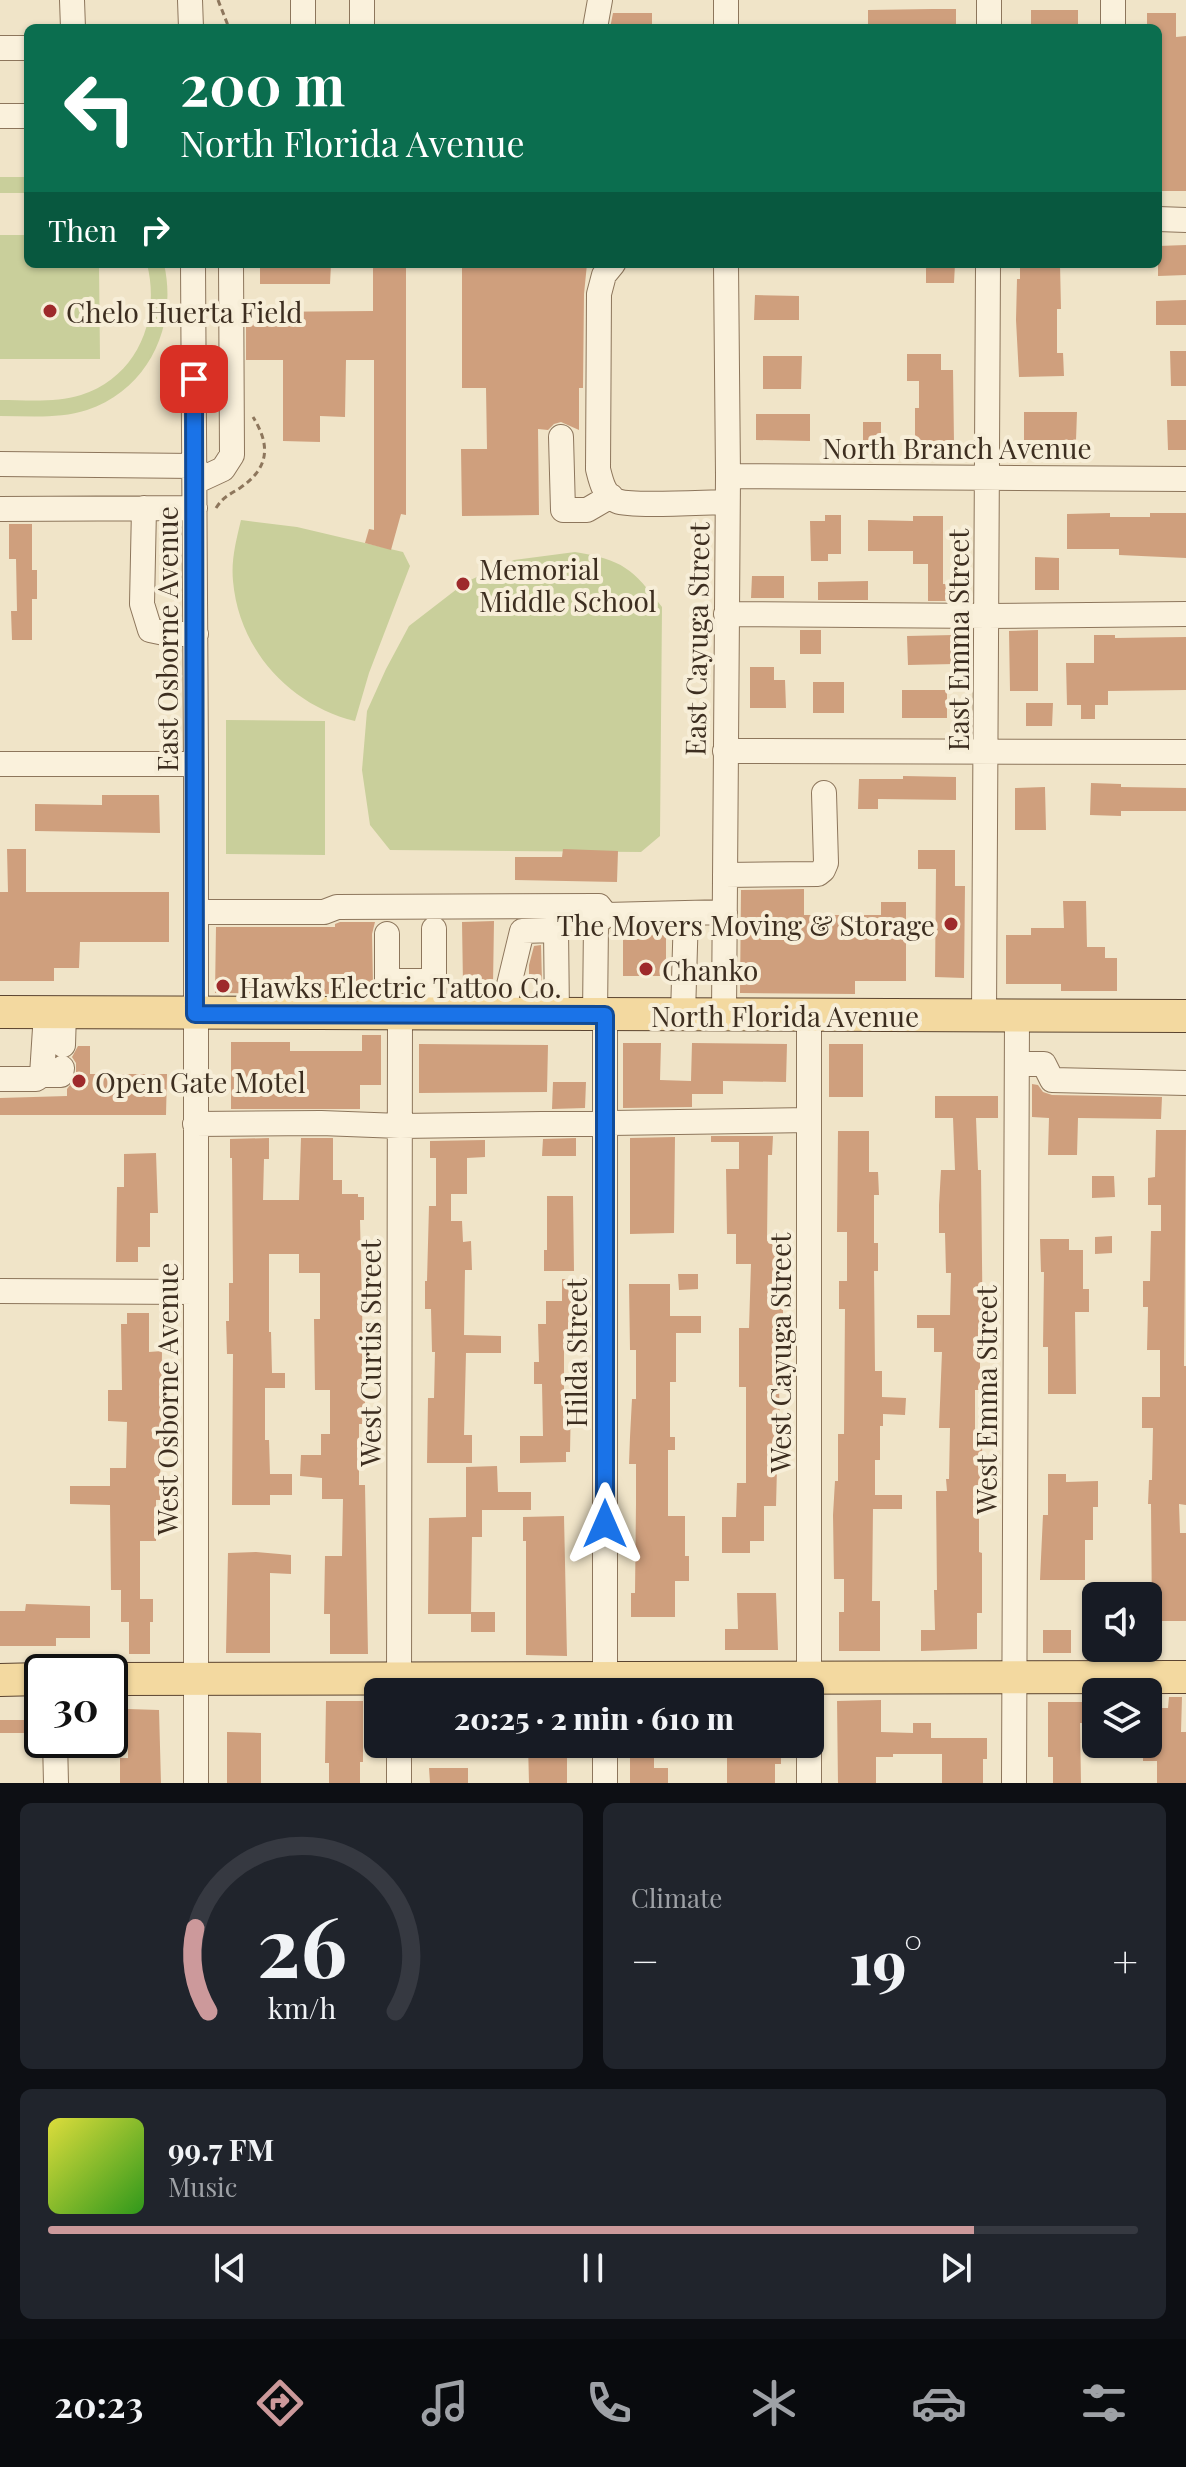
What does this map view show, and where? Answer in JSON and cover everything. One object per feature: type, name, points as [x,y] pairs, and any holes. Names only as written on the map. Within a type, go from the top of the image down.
[{"type":"main road","name":"North Florida Avenue","points":[[0,1012],[55,1043],[195,1014],[1186,1016]]},
{"type":"main road","points":[[824,1684],[1015,1677],[1186,1677]]},
{"type":"main road","points":[[0,1680],[24,1679]]},
{"type":"main road","points":[[128,1679],[364,1684]]},
{"type":"street","points":[[72,0],[73,24]]},
{"type":"street","points":[[190,0],[191,24]]},
{"type":"street","points":[[303,0],[303,24]]},
{"type":"street","points":[[362,0],[362,24]]},
{"type":"street","points":[[596,24],[600,0]]},
{"type":"street","points":[[726,0],[726,24]]},
{"type":"street","points":[[989,0],[989,24]]},
{"type":"street","points":[[1113,0],[1113,24]]},
{"type":"street","points":[[0,48],[24,48]]},
{"type":"street","points":[[0,116],[24,116]]},
{"type":"street","points":[[1162,219],[1186,220]]},
{"type":"street","name":"East Osborne Avenue","points":[[193,268],[195,1014]]},
{"type":"street","points":[[0,464],[195,474],[223,469],[232,455],[231,268]]},
{"type":"street","points":[[610,268],[604,275],[599,294],[598,469],[605,491],[617,501],[633,503],[727,502]]},
{"type":"street","name":"East Cayuga Street","points":[[724,1014],[728,476],[726,268]]},
{"type":"street","name":"East Emma Street","points":[[984,1016],[988,268]]},
{"type":"street","points":[[561,437],[563,510],[587,510],[611,496]]},
{"type":"street","name":"North Branch Avenue","points":[[728,476],[1186,479]]},
{"type":"street","points":[[149,508],[142,604],[150,630],[196,634]]},
{"type":"street","points":[[0,509],[195,508]]},
{"type":"street","points":[[726,614],[1186,614]]},
{"type":"street","points":[[725,751],[1186,752]]},
{"type":"street","points":[[0,764],[196,764]]},
{"type":"street","points":[[725,875],[818,874],[823,870],[826,863],[824,793]]},
{"type":"street","points":[[196,912],[324,912],[337,907],[599,906],[606,915],[725,912]]},
{"type":"street","points":[[683,1014],[686,913]]},
{"type":"street","name":"Hilda Street","points":[[605,1678],[605,1123],[596,923],[606,915]]},
{"type":"street","points":[[434,929],[434,1014]]},
{"type":"street","points":[[507,1014],[507,993],[522,931],[556,930],[557,1015]]},
{"type":"street","points":[[387,934],[387,981],[434,981]]},
{"type":"street","name":"West Osborne Avenue","points":[[195,1014],[196,1783]]},
{"type":"street","name":"West Curtis Street","points":[[399,1678],[400,1014]]},
{"type":"street","name":"West Cayuga Street","points":[[809,1015],[809,1678]]},
{"type":"street","name":"West Emma Street","points":[[1014,1783],[1017,1017]]},
{"type":"street","points":[[0,1079],[36,1079],[55,1043]]},
{"type":"street","points":[[1017,1064],[1044,1064],[1052,1080],[1186,1083]]},
{"type":"street","points":[[195,1124],[400,1126],[809,1120]]},
{"type":"street","points":[[0,1291],[196,1292]]},
{"type":"street","points":[[55,1758],[56,1783]]},
{"type":"street","points":[[399,1758],[399,1783]]},
{"type":"street","points":[[605,1758],[605,1783]]},
{"type":"street","points":[[809,1758],[809,1783]]},
{"type":"path","points":[[218,0],[227,24]]},
{"type":"green space","points":[[0,177],[24,177],[24,193],[0,193]]},
{"type":"green space","name":"Chelo Huerta Field","points":[[0,235],[24,235],[24,268],[99,268],[100,359],[0,359]]},
{"type":"green space","points":[[148,268],[165,268],[167,310],[162,331],[154,352],[127,387],[109,400],[77,413],[0,416],[0,400],[71,398],[117,375],[130,360],[147,325],[150,285]]},
{"type":"green space","points":[[241,520],[297,527],[403,552],[410,566],[369,673],[355,721],[309,702],[289,688],[272,671],[245,630],[233,581],[233,558]]},
{"type":"green space","points":[[575,552],[605,558],[625,568],[662,607],[660,836],[641,852],[390,850],[370,825],[362,770],[367,711],[409,626],[466,582],[514,560]]},
{"type":"green space","points":[[226,720],[325,721],[325,855],[226,854]]},
{"type":"building","points":[[956,9],[956,24],[868,24],[868,10]]},
{"type":"building","points":[[1031,10],[1078,10],[1078,24],[1031,24]]},
{"type":"building","points":[[613,13],[652,13],[652,24],[611,24]]},
{"type":"building","points":[[1147,13],[1176,13],[1176,37],[1186,36],[1186,191],[1162,191],[1162,24],[1147,24]]},
{"type":"building","points":[[1186,245],[1186,275],[1158,276],[1158,268],[1162,268],[1162,246]]},
{"type":"building","points":[[260,268],[331,268],[330,284],[260,284]]},
{"type":"building","points":[[373,268],[406,268],[406,515],[401,514],[391,550],[365,543],[369,529],[374,530],[374,360],[346,360],[345,417],[320,416],[320,442],[283,441],[283,360],[246,360],[246,312],[373,311]]},
{"type":"building","points":[[462,268],[587,268],[579,430],[561,422],[548,430],[538,429],[539,515],[462,516],[461,449],[487,449],[486,388],[462,388]]},
{"type":"building","points":[[926,268],[955,268],[954,283],[926,283]]},
{"type":"building","points":[[1020,268],[1060,268],[1057,353],[1063,353],[1064,376],[1019,377],[1016,320],[1017,279],[1020,279]]},
{"type":"building","points":[[755,295],[799,296],[799,320],[754,320]]},
{"type":"building","points":[[1186,300],[1186,325],[1156,325],[1156,301]]},
{"type":"building","points":[[1170,351],[1186,351],[1186,386],[1171,386]]},
{"type":"building","points":[[907,354],[941,354],[941,370],[953,370],[954,443],[915,443],[919,381],[907,381]]},
{"type":"building","points":[[763,356],[802,356],[801,389],[763,389]]},
{"type":"building","points":[[1024,412],[1077,412],[1076,440],[1024,440]]},
{"type":"building","points":[[756,414],[810,414],[810,441],[756,440]]},
{"type":"building","points":[[1167,420],[1186,420],[1186,450],[1168,450]]},
{"type":"building","points":[[863,422],[881,422],[881,443],[863,443]]},
{"type":"building","points":[[1110,513],[1110,517],[1150,517],[1150,513],[1186,513],[1186,558],[1119,555],[1119,549],[1067,549],[1067,514]]},
{"type":"building","points":[[825,515],[841,515],[841,554],[828,554],[828,561],[811,561],[810,521],[825,521]]},
{"type":"building","points":[[913,516],[943,516],[943,584],[948,584],[948,601],[928,601],[928,564],[913,564],[913,551],[868,551],[868,520],[913,521]]},
{"type":"building","points":[[9,524],[32,524],[32,570],[37,570],[37,599],[32,599],[32,640],[12,640],[11,611],[17,611],[16,559],[9,559]]},
{"type":"building","points":[[1035,557],[1059,558],[1059,590],[1035,590]]},
{"type":"building","points":[[752,576],[784,576],[784,598],[751,598]]},
{"type":"building","points":[[868,581],[868,600],[818,600],[818,582]]},
{"type":"building","points":[[800,630],[821,630],[821,654],[800,654]]},
{"type":"building","points":[[1038,630],[1038,691],[1010,691],[1009,631]]},
{"type":"building","points":[[954,635],[954,664],[908,665],[907,636]]},
{"type":"building","points":[[1094,635],[1115,635],[1115,638],[1186,637],[1186,690],[1108,691],[1108,705],[1095,705],[1095,719],[1081,719],[1081,705],[1067,705],[1066,663],[1094,663]]},
{"type":"building","points":[[750,667],[774,667],[774,680],[785,680],[786,708],[750,708]]},
{"type":"building","points":[[813,682],[844,682],[844,713],[813,713]]},
{"type":"building","points":[[902,690],[947,690],[947,718],[902,718]]},
{"type":"building","points":[[1026,703],[1053,703],[1052,726],[1026,726]]},
{"type":"building","points":[[903,776],[956,777],[956,800],[878,799],[878,809],[858,809],[859,779],[903,779]]},
{"type":"building","points":[[1091,783],[1121,784],[1121,787],[1186,788],[1186,811],[1121,811],[1121,816],[1090,815]]},
{"type":"building","points":[[1045,787],[1046,830],[1015,830],[1015,788]]},
{"type":"building","points":[[102,795],[159,795],[160,833],[35,831],[35,804],[102,805]]},
{"type":"building","points":[[7,849],[26,849],[26,892],[169,892],[169,942],[80,942],[79,968],[54,968],[54,981],[0,981],[0,892],[8,892]]},
{"type":"building","points":[[563,849],[618,851],[617,882],[515,880],[515,857],[562,857]]},
{"type":"building","points":[[918,850],[955,850],[955,886],[965,886],[964,978],[935,977],[936,869],[918,869]]},
{"type":"building","points":[[804,889],[804,915],[881,915],[881,902],[906,902],[906,981],[855,981],[855,994],[740,993],[741,890]]},
{"type":"building","points":[[1063,901],[1086,901],[1087,947],[1105,947],[1105,958],[1117,958],[1117,991],[1061,991],[1061,984],[1006,984],[1006,935],[1031,935],[1031,928],[1064,928]]},
{"type":"building","points":[[494,921],[493,985],[463,985],[462,922]]},
{"type":"building","points":[[340,922],[375,922],[372,934],[373,986],[335,986],[335,994],[215,993],[216,927],[335,927]]},
{"type":"building","points":[[623,934],[666,935],[666,976],[623,976]]},
{"type":"building","points":[[541,945],[542,982],[529,982],[534,946]]},
{"type":"building","points":[[362,1035],[381,1035],[381,1085],[360,1085],[360,1109],[231,1109],[231,1042],[290,1042],[290,1051],[362,1051]]},
{"type":"building","points":[[623,1043],[661,1043],[660,1080],[691,1081],[692,1043],[787,1044],[786,1082],[723,1081],[723,1094],[692,1094],[692,1107],[623,1108]]},
{"type":"building","points":[[419,1044],[548,1045],[547,1092],[419,1093]]},
{"type":"building","points":[[829,1044],[863,1044],[863,1097],[829,1097]]},
{"type":"building","points":[[78,1046],[90,1046],[90,1074],[167,1074],[166,1115],[0,1115],[0,1098],[67,1096],[67,1089],[76,1077],[76,1063],[72,1057]]},
{"type":"building","points":[[553,1082],[586,1082],[585,1108],[552,1109]]},
{"type":"building","points":[[1032,1084],[1052,1095],[1162,1097],[1161,1119],[1078,1118],[1077,1155],[1048,1155],[1049,1118],[1032,1117]]},
{"type":"building","points":[[935,1096],[998,1096],[998,1118],[976,1118],[978,1170],[981,1170],[983,1352],[980,1352],[980,1390],[975,1390],[975,1441],[982,1441],[983,1503],[979,1503],[982,1613],[977,1613],[977,1649],[921,1651],[921,1630],[935,1630],[936,1491],[947,1491],[946,1479],[949,1479],[950,1428],[939,1428],[942,1352],[934,1352],[934,1328],[917,1328],[917,1315],[950,1315],[951,1273],[946,1273],[945,1233],[939,1233],[939,1205],[941,1170],[955,1170],[953,1118],[935,1118]]},
{"type":"building","points":[[1156,1130],[1186,1130],[1186,1505],[1179,1504],[1180,1533],[1186,1533],[1186,1621],[1162,1621],[1162,1582],[1152,1582],[1151,1504],[1148,1504],[1149,1480],[1152,1480],[1153,1428],[1142,1428],[1142,1397],[1160,1397],[1160,1350],[1147,1350],[1148,1307],[1143,1307],[1143,1281],[1150,1281],[1151,1231],[1161,1231],[1161,1205],[1148,1205],[1148,1178],[1155,1177]]},
{"type":"building","points":[[838,1131],[869,1131],[869,1172],[878,1172],[879,1195],[874,1195],[874,1243],[878,1243],[878,1271],[874,1271],[875,1371],[882,1371],[882,1397],[906,1398],[905,1415],[883,1414],[880,1460],[875,1460],[875,1495],[902,1495],[902,1509],[873,1509],[872,1601],[880,1601],[880,1651],[839,1651],[839,1612],[844,1612],[844,1579],[834,1579],[833,1515],[835,1481],[838,1481],[838,1434],[844,1434],[845,1309],[839,1309],[839,1281],[847,1281],[847,1232],[837,1232]]},
{"type":"building","points":[[711,1136],[773,1136],[772,1155],[768,1155],[767,1241],[783,1241],[783,1350],[779,1387],[781,1468],[777,1468],[776,1506],[764,1506],[764,1541],[750,1541],[750,1553],[722,1553],[722,1517],[736,1517],[737,1483],[746,1483],[746,1387],[739,1387],[739,1328],[749,1328],[751,1264],[736,1264],[736,1234],[727,1234],[726,1169],[739,1169],[739,1142],[711,1142]]},
{"type":"building","points":[[675,1137],[674,1233],[630,1234],[630,1138]]},
{"type":"building","points":[[269,1138],[269,1159],[264,1159],[263,1200],[299,1200],[301,1138],[333,1138],[333,1180],[342,1180],[342,1194],[364,1197],[364,1220],[360,1220],[361,1399],[365,1399],[365,1424],[359,1424],[359,1485],[365,1485],[368,1654],[330,1654],[330,1614],[324,1614],[325,1556],[342,1556],[343,1499],[322,1499],[322,1478],[300,1476],[301,1455],[321,1455],[321,1434],[330,1434],[330,1390],[315,1390],[314,1319],[320,1319],[320,1273],[299,1273],[299,1254],[269,1254],[272,1373],[285,1373],[285,1388],[265,1388],[265,1440],[269,1440],[270,1474],[292,1474],[292,1495],[270,1495],[270,1505],[232,1505],[233,1354],[227,1354],[226,1321],[229,1321],[229,1283],[233,1283],[230,1139]]},
{"type":"building","points":[[576,1138],[576,1156],[542,1156],[543,1139]]},
{"type":"building","points":[[485,1140],[485,1157],[467,1158],[467,1194],[451,1194],[451,1221],[462,1221],[463,1242],[471,1241],[472,1270],[465,1270],[464,1335],[501,1336],[501,1353],[466,1353],[464,1435],[472,1435],[472,1463],[427,1463],[428,1398],[434,1398],[435,1352],[432,1352],[431,1309],[425,1309],[429,1206],[436,1206],[436,1158],[430,1158],[430,1141]]},
{"type":"building","points":[[156,1153],[158,1213],[150,1213],[150,1247],[138,1247],[138,1262],[116,1262],[117,1187],[124,1187],[124,1154]]},
{"type":"building","points":[[1092,1176],[1114,1176],[1115,1197],[1092,1198]]},
{"type":"building","points":[[547,1196],[573,1196],[574,1271],[544,1271]]},
{"type":"building","points":[[1112,1236],[1112,1253],[1095,1254],[1095,1237]]},
{"type":"building","points":[[1040,1239],[1069,1239],[1069,1250],[1083,1250],[1083,1289],[1089,1289],[1089,1312],[1075,1312],[1076,1394],[1048,1394],[1048,1347],[1043,1347],[1044,1272],[1041,1272]]},
{"type":"building","points":[[678,1274],[698,1274],[698,1289],[679,1290]]},
{"type":"building","points":[[562,1279],[577,1279],[576,1348],[564,1348],[564,1399],[571,1399],[570,1452],[566,1452],[566,1462],[520,1463],[520,1436],[543,1436],[542,1384],[534,1384],[534,1362],[539,1362],[538,1324],[546,1324],[546,1301],[562,1301]]},
{"type":"building","points":[[629,1284],[670,1284],[670,1316],[701,1316],[701,1333],[676,1333],[676,1382],[670,1382],[670,1437],[675,1437],[675,1450],[668,1450],[668,1516],[685,1516],[685,1556],[689,1556],[689,1581],[675,1581],[675,1617],[631,1617],[631,1593],[635,1593],[636,1464],[629,1464],[632,1399],[636,1399],[636,1350],[630,1350]]},
{"type":"building","points":[[127,1313],[149,1313],[149,1352],[162,1351],[160,1500],[156,1500],[156,1541],[140,1541],[140,1599],[153,1599],[150,1654],[129,1654],[129,1622],[121,1622],[121,1590],[111,1590],[110,1505],[70,1504],[70,1486],[110,1486],[110,1468],[126,1468],[127,1422],[108,1421],[108,1390],[122,1390],[121,1324],[127,1324]]},
{"type":"building","points":[[497,1466],[498,1492],[531,1492],[531,1510],[482,1510],[482,1537],[472,1537],[471,1614],[428,1614],[429,1518],[466,1517],[466,1467]]},
{"type":"building","points":[[1048,1474],[1066,1474],[1066,1482],[1098,1481],[1098,1507],[1093,1507],[1093,1540],[1085,1540],[1085,1580],[1040,1580],[1043,1515],[1048,1515]]},
{"type":"building","points":[[564,1516],[567,1656],[526,1655],[526,1541],[523,1541],[523,1517]]},
{"type":"building","points":[[228,1553],[291,1555],[291,1574],[270,1573],[270,1653],[226,1653]]},
{"type":"building","points":[[737,1593],[776,1593],[778,1650],[725,1650],[725,1629],[738,1629]]},
{"type":"building","points":[[26,1604],[90,1606],[90,1638],[56,1638],[56,1646],[0,1646],[0,1611],[25,1611]]},
{"type":"building","points":[[471,1612],[495,1612],[495,1632],[471,1632]]},
{"type":"building","points":[[1043,1630],[1071,1630],[1071,1653],[1043,1653]]},
{"type":"building","points":[[1169,1697],[1182,1697],[1181,1732],[1186,1732],[1186,1783],[1157,1783],[1157,1761],[1143,1761],[1143,1758],[1162,1758],[1162,1708],[1168,1708]]},
{"type":"building","points":[[881,1700],[881,1732],[913,1733],[913,1723],[931,1723],[931,1738],[987,1738],[983,1783],[942,1783],[942,1754],[893,1754],[893,1757],[876,1757],[876,1783],[838,1783],[837,1701]]},
{"type":"building","points":[[326,1701],[363,1701],[360,1783],[329,1783],[329,1763],[325,1763]]},
{"type":"building","points":[[1048,1702],[1082,1702],[1081,1783],[1053,1783],[1053,1757],[1048,1757]]},
{"type":"building","points":[[128,1709],[159,1710],[161,1783],[120,1783],[120,1758],[128,1758]]},
{"type":"building","points":[[0,1720],[24,1720],[24,1733],[0,1733]]},
{"type":"building","points":[[227,1732],[261,1733],[261,1783],[227,1783]]},
{"type":"building","points":[[528,1758],[567,1758],[567,1783],[529,1783]]},
{"type":"building","points":[[630,1758],[654,1758],[654,1768],[668,1768],[668,1783],[630,1783]]},
{"type":"building","points":[[727,1758],[781,1758],[781,1764],[775,1764],[775,1783],[727,1783]]},
{"type":"building","points":[[429,1768],[468,1768],[468,1783],[430,1783]]},
{"type":"place","name":"Chelo Huerta Field","points":[[50,311]]},
{"type":"place","name":"Memorial Middle School","points":[[463,584]]},
{"type":"place","name":"The Movers Moving & Storage","points":[[951,924]]},
{"type":"place","name":"Chanko","points":[[646,969]]},
{"type":"place","name":"Hawks Electric Tattoo Co.","points":[[223,986]]},
{"type":"place","name":"Open Gate Motel","points":[[79,1081]]},
{"type":"route","points":[[194,379],[195,1014],[605,1015],[605,1524]]}]
